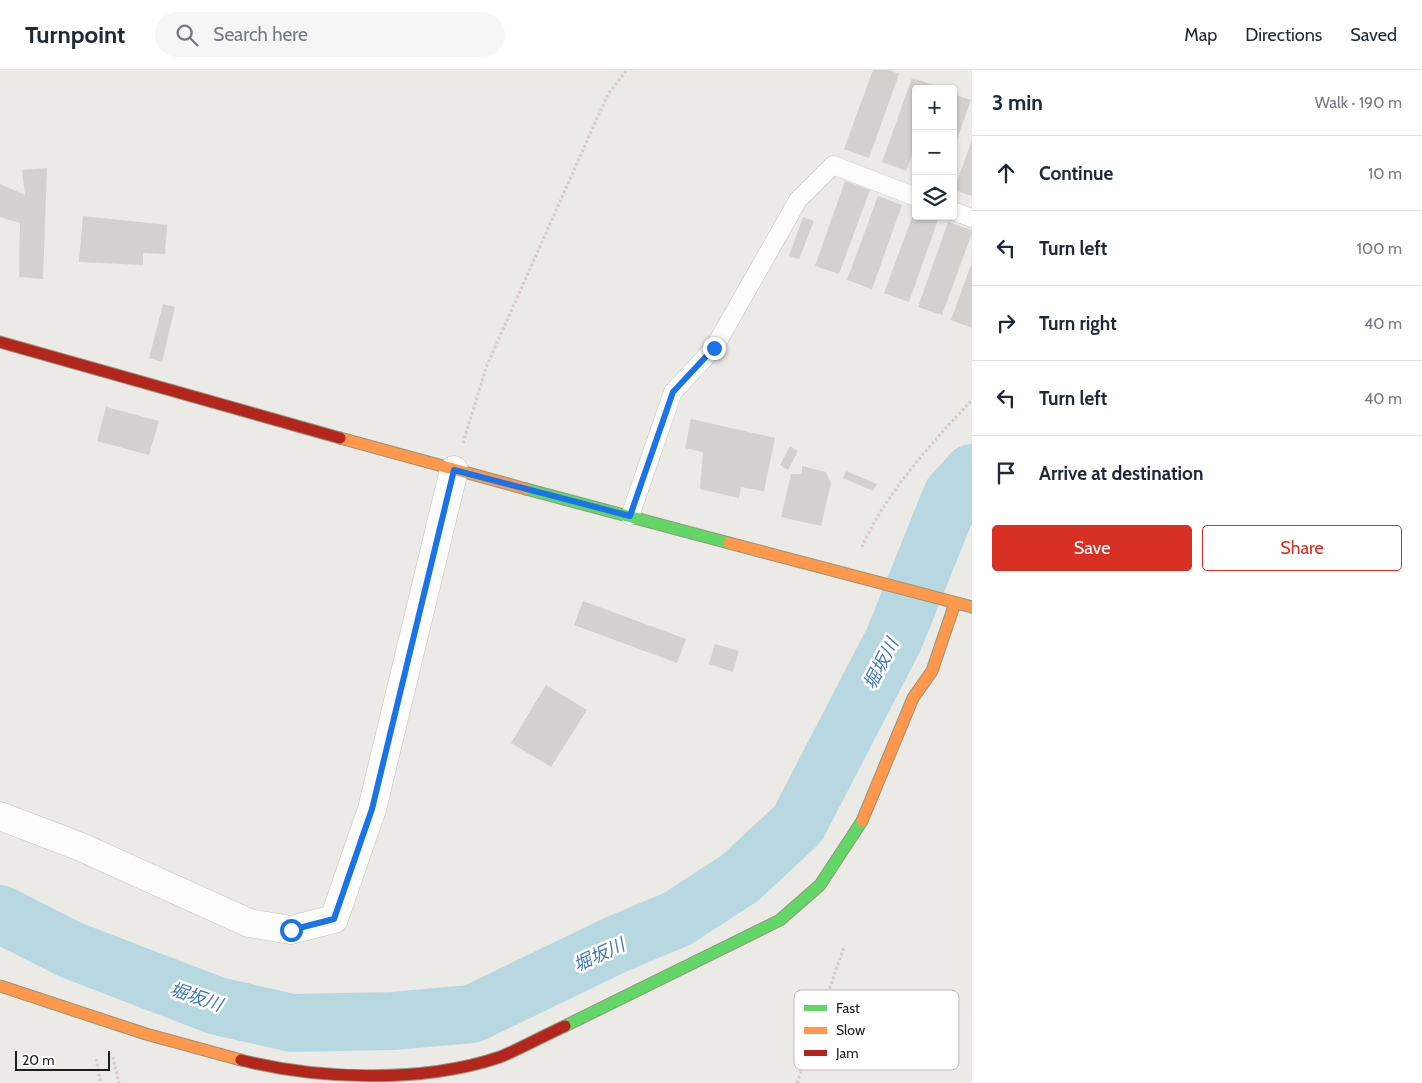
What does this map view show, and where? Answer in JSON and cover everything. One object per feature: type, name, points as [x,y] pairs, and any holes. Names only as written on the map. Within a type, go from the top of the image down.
[{"type":"street","points":[[0,342],[454,470],[972,606]]},
{"type":"street","points":[[0,816],[81,847],[249,923],[291,930],[334,919],[372,809],[454,470]]},
{"type":"street","points":[[0,986],[201,1051],[302,1074],[398,1078],[462,1069],[499,1058],[780,920],[820,885],[857,830],[913,698],[932,671],[951,601]]},
{"type":"lane","points":[[630,516],[673,392],[714,348],[798,200],[833,165],[912,195]]},
{"type":"lane","points":[[957,212],[972,218]]},
{"type":"path","points":[[454,470],[487,365],[608,94],[627,70]]},
{"type":"path","points":[[856,575],[864,542],[890,499],[924,452],[972,400]]},
{"type":"path","points":[[829,990],[844,947]]},
{"type":"path","points":[[112,1057],[119,1083]]},
{"type":"path","points":[[96,1059],[101,1083]]},
{"type":"path","points":[[798,1083],[802,1070]]},
{"type":"building","points":[[873,70],[889,70],[899,74],[869,158],[844,149]]},
{"type":"building","points":[[912,78],[934,85],[912,85],[912,155],[906,171],[882,162]]},
{"type":"building","points":[[957,95],[971,100],[957,139]]},
{"type":"building","points":[[972,140],[972,196],[957,191],[957,182]]},
{"type":"building","points":[[47,168],[43,279],[19,277],[20,223],[0,217],[0,184],[25,195],[22,170]]},
{"type":"building","points":[[845,181],[870,190],[839,274],[815,266]]},
{"type":"building","points":[[878,196],[902,205],[872,289],[847,280]]},
{"type":"building","points":[[83,216],[167,225],[165,254],[143,253],[143,265],[79,262]]},
{"type":"building","points":[[803,217],[814,221],[799,259],[789,256]]},
{"type":"building","points":[[912,218],[912,220],[938,220],[909,302],[884,293]]},
{"type":"building","points":[[948,222],[972,230],[972,233],[942,315],[918,307]]},
{"type":"building","points":[[972,262],[972,328],[951,320]]},
{"type":"building","points":[[163,304],[175,307],[162,362],[149,358]]},
{"type":"building","points":[[106,407],[159,421],[149,455],[97,441]]},
{"type":"building","points":[[691,419],[775,438],[764,491],[741,487],[739,498],[700,489],[703,452],[685,448]]},
{"type":"building","points":[[790,446],[798,451],[788,470],[780,465]]},
{"type":"building","points":[[802,466],[826,472],[831,483],[821,526],[781,517],[791,474],[802,474]]},
{"type":"building","points":[[846,471],[877,484],[873,491],[843,478]]},
{"type":"building","points":[[583,601],[686,639],[677,663],[574,625]]},
{"type":"building","points":[[715,644],[739,651],[733,672],[709,664]]},
{"type":"building","points":[[546,685],[587,710],[551,767],[511,743]]},
{"type":"waterway","name":"堀坂川","points":[[0,914],[71,950],[217,1006],[292,1023],[392,1021],[472,1014],[617,944],[677,919],[740,878],[798,824],[894,639],[952,495],[972,473]]},
{"type":"traffic: fast","points":[[526,489],[729,543]]},
{"type":"traffic: fast","points":[[565,1026],[780,920],[820,885],[862,821]]},
{"type":"traffic: slow","points":[[340,438],[526,489]]},
{"type":"traffic: slow","points":[[729,543],[972,607]]},
{"type":"traffic: slow","points":[[862,821],[913,698],[932,671],[955,603]]},
{"type":"traffic: slow","points":[[0,986],[146,1034],[241,1060]]},
{"type":"traffic: jam","points":[[0,342],[340,438]]},
{"type":"traffic: jam","points":[[241,1060],[304,1072],[337,1075],[405,1075],[470,1065],[500,1057],[565,1026]]},
{"type":"route","points":[[291,930],[334,919],[372,809],[454,470],[630,516],[673,392],[714,348]]}]
